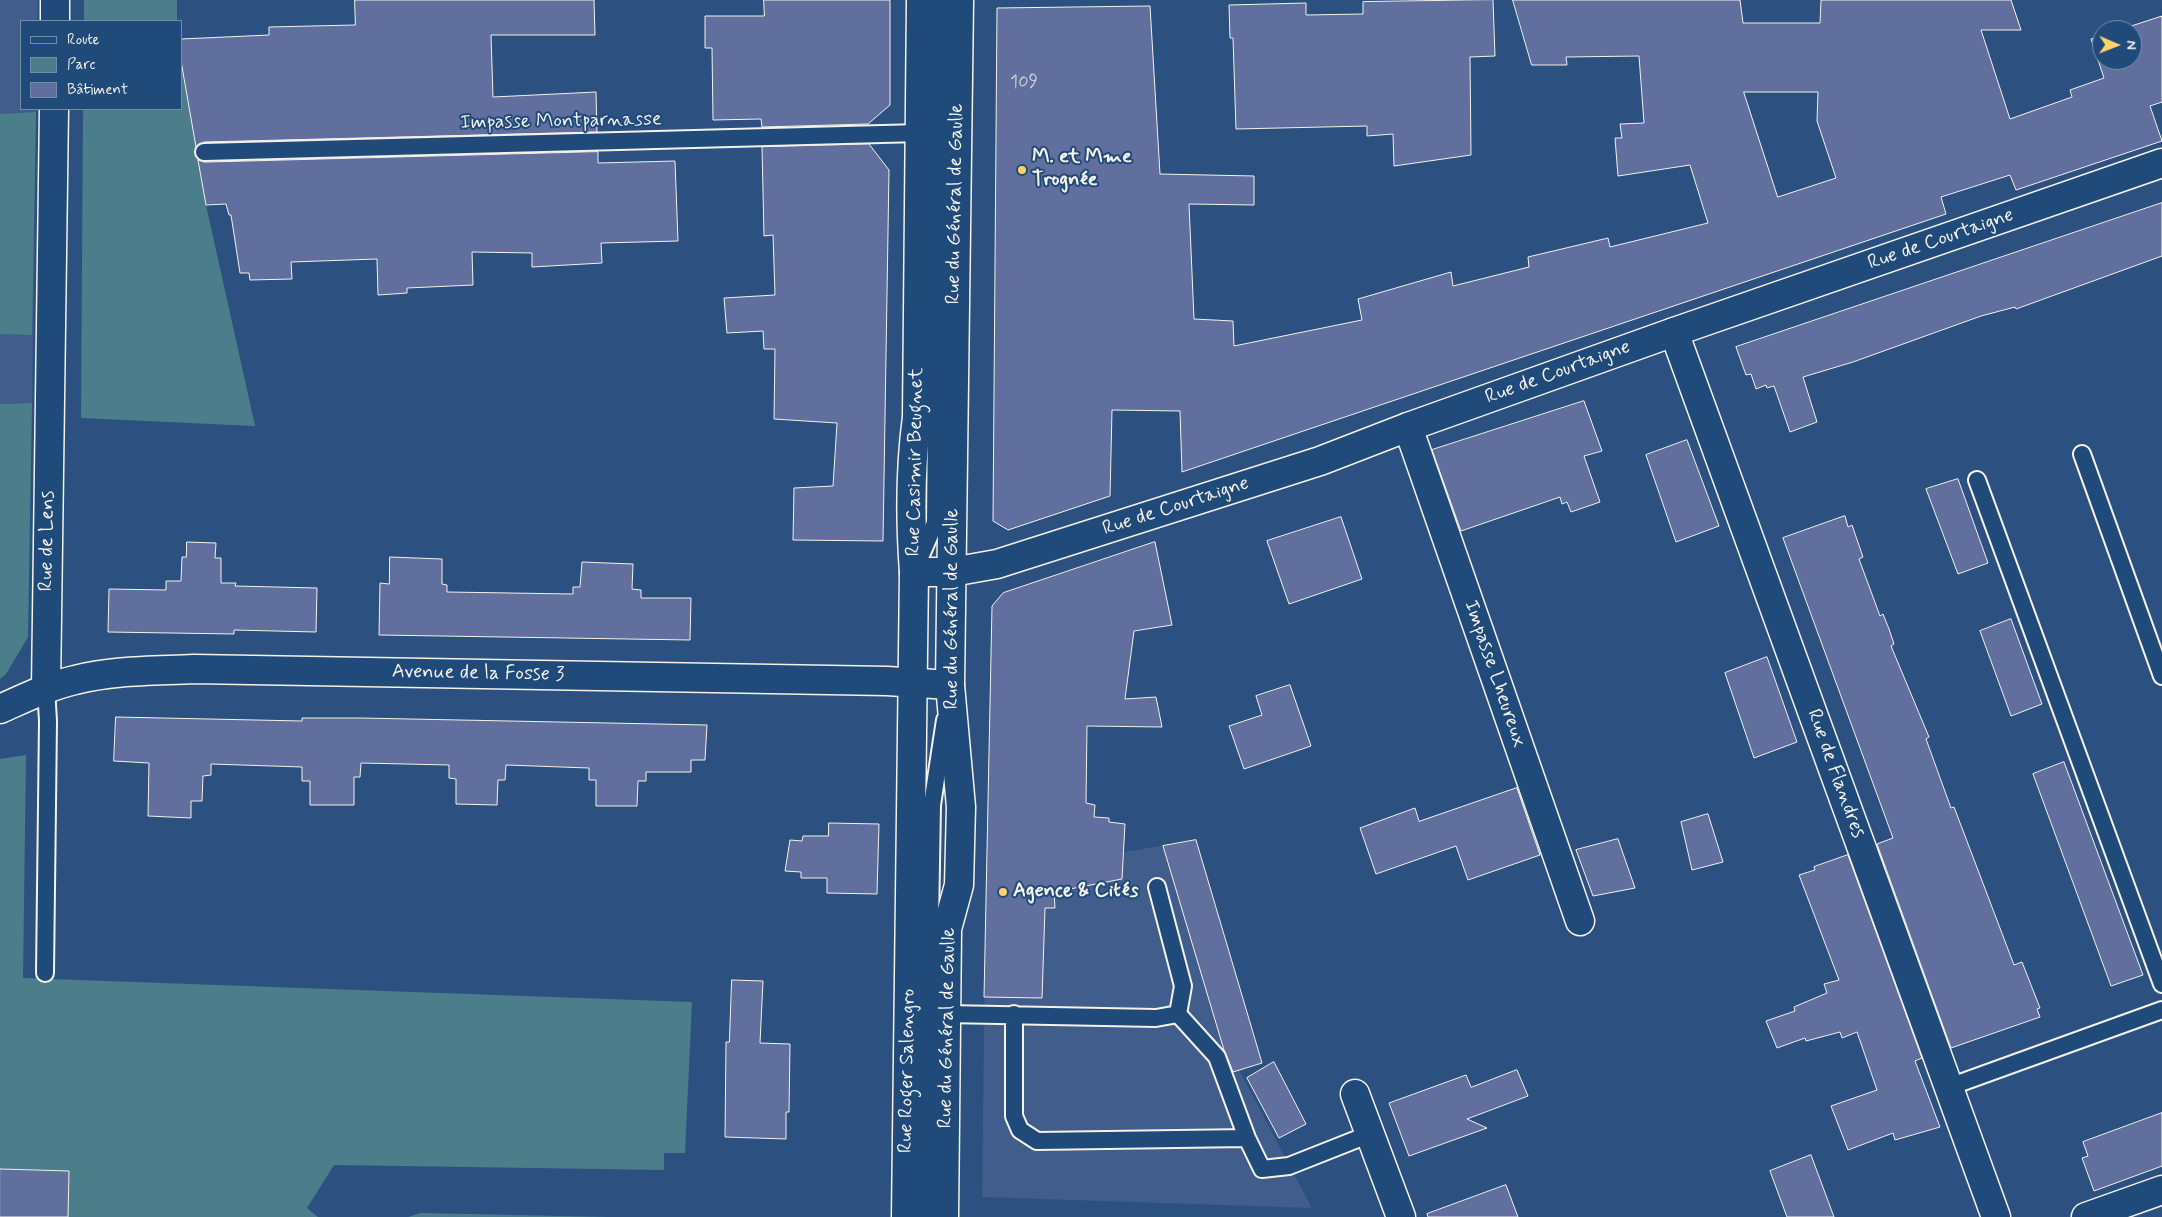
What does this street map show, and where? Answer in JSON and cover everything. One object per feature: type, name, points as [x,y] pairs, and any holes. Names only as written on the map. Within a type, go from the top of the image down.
[{"type":"street","points":[[54,20],[55,0]]},
{"type":"street","name":"Rue Casimir Beugnet","points":[[910,924],[914,572],[910,522],[911,462],[917,417],[921,0]]},
{"type":"street","name":"Rue du Général de Gaulle","points":[[944,1217],[947,929],[959,885],[961,813],[950,685],[958,0]]},
{"type":"street","name":"Rue de Lens","points":[[46,688],[54,110]]},
{"type":"street","name":"Rue de Courtaigne","points":[[914,572],[952,572],[982,568],[1320,461],[1408,427],[1674,332],[2162,163]]},
{"type":"street","name":"Rue de Flandres","points":[[1674,332],[1996,1217]]},
{"type":"street","name":"Impasse Lheureux","points":[[1408,427],[1580,921]]},
{"type":"street","name":"Avenue de la Fosse 3","points":[[0,709],[46,688],[76,679],[113,673],[194,669],[912,682],[950,685]]},
{"type":"street","name":"Rue Roger Salengro","points":[[906,1217],[910,924]]},
{"type":"street","points":[[1355,1094],[1401,1217]]},
{"type":"street","points":[[2086,1217],[2162,1190]]},
{"type":"lane","points":[[914,572],[935,523],[940,0]]},
{"type":"lane","name":"Impasse Montparnasse","points":[[204,152],[920,133]]},
{"type":"lane","points":[[2082,454],[2162,676]]},
{"type":"lane","points":[[1977,480],[2162,984]]},
{"type":"lane","points":[[925,1217],[932,805],[950,685]]},
{"type":"lane","name":"Rue de Lens","points":[[45,973],[48,730],[46,688]]},
{"type":"lane","points":[[1157,887],[1183,986],[1178,1014]]},
{"type":"lane","points":[[1949,1087],[2162,1010]]},
{"type":"lane","points":[[946,1014],[1156,1018],[1178,1014]]},
{"type":"lane","points":[[1014,1014],[1014,1116],[1020,1130],[1037,1141],[1247,1138]]},
{"type":"lane","points":[[1178,1014],[1217,1056],[1247,1138],[1262,1169],[1289,1166],[1370,1134]]},
{"type":"shaded area","points":[[0,0],[38,0],[37,20],[20,20],[20,110],[36,110],[32,403],[0,404]]},
{"type":"shaded area","points":[[1196,840],[1258,1051],[1239,1070],[1312,1208],[982,1197],[986,875]]},
{"type":"green space","points":[[84,0],[177,0],[177,20],[84,20]]},
{"type":"green space","points":[[182,67],[206,205],[255,426],[81,418],[83,110],[182,110]]},
{"type":"green space","points":[[36,112],[32,335],[0,334],[0,114]]},
{"type":"green space","points":[[32,403],[28,637],[6,674],[0,679],[0,404]]},
{"type":"green space","points":[[26,755],[23,978],[692,1002],[685,1153],[664,1153],[664,1170],[334,1165],[307,1208],[318,1217],[0,1217],[0,759]]},
{"type":"green space","points":[[421,1213],[609,1217],[408,1217]]},
{"type":"building","points":[[355,0],[594,0],[595,35],[491,35],[493,97],[596,92],[597,132],[204,142],[196,147],[182,67],[182,39],[269,35],[269,27],[355,25]]},
{"type":"building","points":[[764,0],[890,0],[890,105],[868,124],[762,127],[761,119],[713,120],[712,48],[705,48],[705,16],[764,16]]},
{"type":"building","points":[[1493,0],[1495,56],[1470,57],[1471,155],[1394,166],[1393,134],[1367,136],[1367,126],[1236,129],[1233,38],[1230,38],[1229,5],[1306,3],[1306,15],[1363,14],[1363,2]]},
{"type":"building","points":[[1513,0],[1740,0],[1743,23],[1820,23],[1821,0],[2011,0],[2021,30],[1981,30],[2010,119],[2072,97],[2070,90],[2104,78],[2101,70],[2142,70],[2142,23],[2162,16],[2162,102],[2150,106],[2162,141],[2016,190],[2010,175],[1941,197],[1946,214],[1182,472],[1180,411],[1112,410],[1110,496],[1008,530],[993,521],[997,8],[1150,6],[1160,174],[1254,176],[1254,205],[1189,204],[1194,319],[1233,321],[1234,346],[1362,320],[1358,299],[1451,272],[1453,286],[1529,267],[1528,257],[1608,238],[1610,247],[1708,223],[1690,165],[1618,176],[1615,138],[1622,138],[1620,124],[1644,123],[1639,56],[1566,57],[1567,65],[1532,65]],"holes":[[[1744,92],[1818,92],[1817,121],[1836,178],[1778,197]]]},
{"type":"building","points":[[869,144],[889,170],[883,541],[793,540],[794,488],[833,486],[837,423],[774,419],[775,349],[764,349],[763,331],[727,333],[724,298],[775,295],[773,235],[764,236],[762,147]]},
{"type":"building","points":[[598,152],[598,163],[675,161],[678,241],[601,243],[602,263],[532,267],[532,253],[472,252],[473,285],[407,288],[407,293],[378,295],[377,259],[291,262],[292,279],[250,280],[249,273],[240,273],[231,215],[229,215],[226,204],[206,205],[198,160],[204,162]]},
{"type":"building","points":[[2162,203],[2162,256],[2016,309],[2015,307],[1981,316],[1853,362],[1803,377],[1817,422],[1790,432],[1774,386],[1767,388],[1766,385],[1756,389],[1751,374],[1746,375],[1736,347]]},
{"type":"building","points":[[1584,401],[1602,451],[1584,456],[1600,502],[1571,512],[1567,502],[1562,504],[1560,497],[1461,531],[1432,450]]},
{"type":"building","points":[[1687,440],[1719,526],[1676,542],[1646,455]]},
{"type":"building","points":[[1958,479],[1988,563],[1958,574],[1926,489]]},
{"type":"building","points":[[1845,516],[1848,527],[1852,525],[1863,557],[1859,559],[1880,616],[1883,614],[1889,629],[1894,644],[1891,646],[1929,737],[1926,739],[1951,808],[1954,807],[2014,965],[2022,962],[2040,1008],[2037,1009],[2040,1017],[1951,1048],[1877,844],[1893,838],[1783,538]]},
{"type":"building","points":[[1341,517],[1362,579],[1289,604],[1267,541]]},
{"type":"building","points":[[187,542],[216,543],[215,558],[221,558],[221,583],[236,583],[235,586],[317,588],[316,632],[234,630],[234,634],[108,632],[109,589],[166,590],[166,581],[181,581],[182,557],[186,557]]},
{"type":"building","points":[[1155,542],[1172,625],[1134,631],[1125,699],[1156,697],[1162,727],[1087,726],[1086,803],[1095,805],[1094,817],[1109,818],[1109,822],[1125,824],[1122,879],[1054,892],[1055,908],[1045,908],[1042,998],[984,997],[992,606],[1003,593]]},
{"type":"building","points":[[390,557],[442,559],[442,584],[447,585],[447,592],[573,594],[573,587],[580,587],[582,562],[633,564],[632,589],[641,590],[641,598],[691,598],[690,640],[379,635],[380,583],[389,584]]},
{"type":"building","points":[[2011,619],[2042,704],[2011,716],[1980,631]]},
{"type":"building","points":[[1767,657],[1797,742],[1754,758],[1725,673]]},
{"type":"building","points":[[1290,685],[1311,746],[1244,769],[1229,726],[1262,715],[1256,696]]},
{"type":"building","points":[[116,717],[302,721],[302,718],[361,718],[707,725],[705,760],[691,760],[691,772],[646,772],[646,781],[638,781],[637,806],[596,806],[596,780],[589,780],[589,768],[506,765],[505,780],[498,780],[497,805],[456,804],[456,779],[449,778],[449,765],[361,763],[360,777],[354,777],[354,805],[310,805],[310,781],[302,781],[302,767],[211,764],[211,775],[203,776],[202,801],[191,801],[191,818],[148,816],[149,763],[114,761]]},
{"type":"building","points":[[2064,762],[2143,975],[2111,986],[2033,774]]},
{"type":"building","points":[[1517,788],[1540,855],[1468,880],[1456,846],[1376,874],[1360,828],[1415,808],[1419,821]]},
{"type":"building","points":[[1708,814],[1723,862],[1692,870],[1681,822]]},
{"type":"building","points":[[829,823],[879,824],[877,894],[827,893],[827,878],[801,878],[801,872],[785,871],[790,840],[802,841],[803,836],[828,836]]},
{"type":"building","points":[[1618,839],[1635,888],[1593,896],[1576,850]]},
{"type":"building","points":[[1196,840],[1262,1063],[1233,1072],[1224,1050],[1163,846]]},
{"type":"building","points":[[1848,855],[1922,1058],[1915,1061],[1940,1127],[1895,1140],[1893,1133],[1848,1150],[1831,1106],[1877,1090],[1857,1032],[1842,1038],[1840,1032],[1806,1041],[1805,1038],[1777,1048],[1766,1021],[1795,1011],[1794,1007],[1827,993],[1824,984],[1839,980],[1799,875],[1815,870],[1814,867]]},
{"type":"building","points":[[732,980],[763,981],[760,1043],[790,1044],[789,1112],[786,1112],[786,1139],[725,1137],[726,1042],[729,1042]]},
{"type":"building","points":[[1274,1062],[1306,1124],[1279,1138],[1247,1078]]},
{"type":"building","points":[[1517,1070],[1528,1096],[1467,1119],[1487,1128],[1409,1156],[1389,1103],[1466,1075],[1471,1087]]},
{"type":"building","points":[[2162,1113],[2162,1166],[2094,1191],[2082,1158],[2088,1156],[2083,1142]]},
{"type":"building","points":[[1811,1155],[1834,1217],[1787,1217],[1770,1171]]},
{"type":"building","points":[[0,1169],[69,1171],[68,1217],[0,1217]]},
{"type":"building","points":[[1506,1185],[1518,1217],[1428,1217],[1427,1214]]},
{"type":"place","name":"M. et Mme Trognée","points":[[1022,170]]},
{"type":"place","name":"Agence & Cités","points":[[1003,892]]}]
